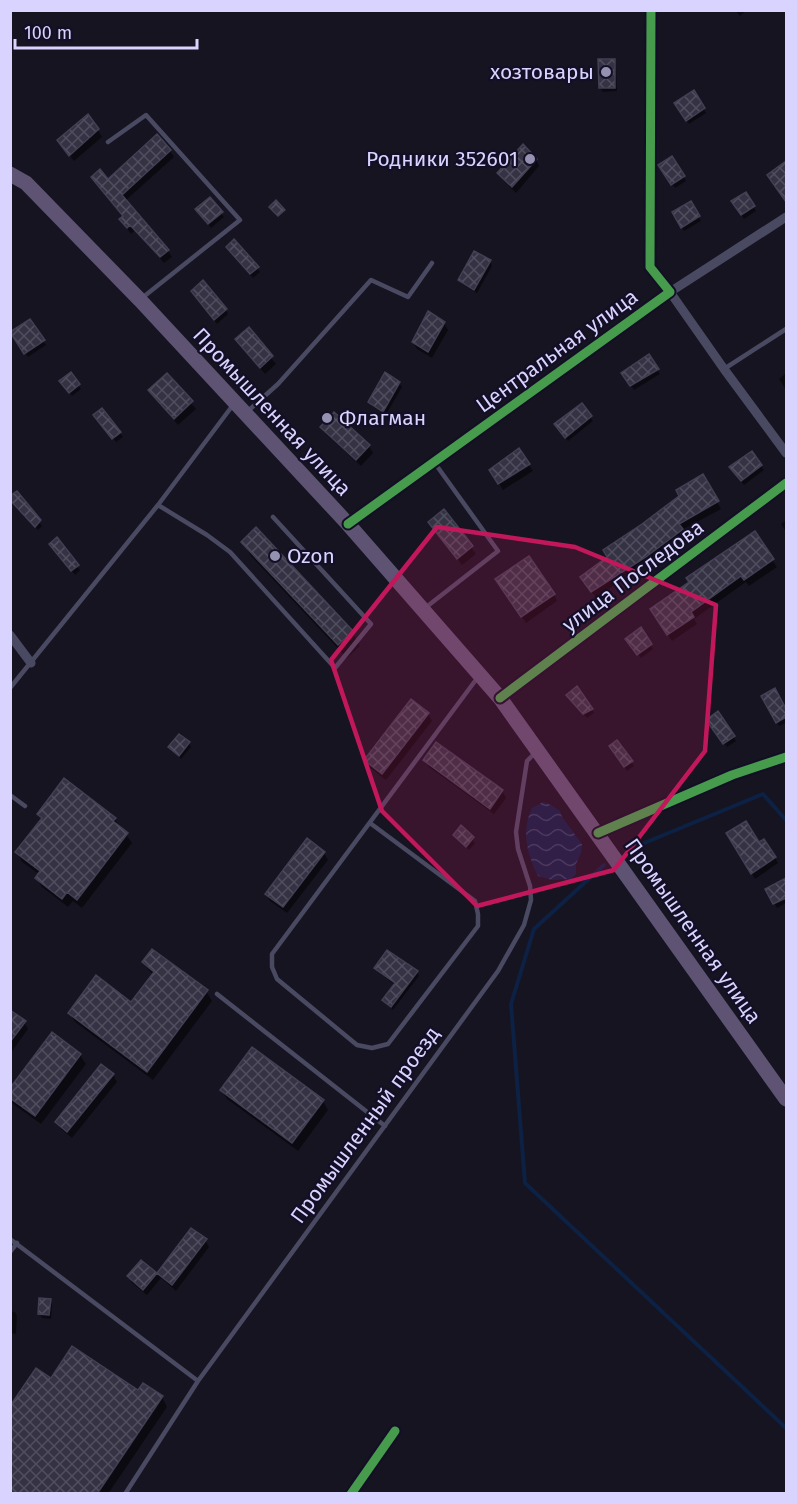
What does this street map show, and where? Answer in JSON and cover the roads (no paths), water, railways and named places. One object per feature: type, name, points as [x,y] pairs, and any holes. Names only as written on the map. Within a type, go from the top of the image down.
[{"type":"main road","name":"Промышленная улица","points":[[10,174],[26,183],[140,300],[348,524],[480,674],[500,698],[783,1088]]},
{"type":"street","name":"Центральная улица","points":[[348,524],[670,292],[650,267],[651,10]]},
{"type":"street","points":[[786,217],[670,292],[786,453]]},
{"type":"street","name":"улица Последова","points":[[500,698],[786,483]]},
{"type":"street","points":[[10,634],[31,663]]},
{"type":"street","points":[[598,833],[732,775],[786,757]]},
{"type":"street","points":[[351,1494],[395,1431]]},
{"type":"lane","points":[[108,142],[146,116],[240,220],[140,300]]},
{"type":"lane","points":[[10,688],[239,408],[278,384],[371,280],[408,297],[432,263]]},
{"type":"lane","points":[[724,369],[786,329]]},
{"type":"lane","points":[[423,610],[498,551],[434,461]]},
{"type":"lane","points":[[158,505],[230,552],[335,668],[371,624],[273,518]]},
{"type":"lane","points":[[370,823],[475,901],[478,914],[478,926],[387,1044],[372,1048],[357,1045],[277,979],[272,967],[272,954],[480,674]]},
{"type":"lane","name":"Промышленный проезд","points":[[125,1494],[198,1381],[498,971],[524,925],[531,900],[530,886],[518,849],[516,832],[527,761],[538,750]]},
{"type":"lane","points":[[10,795],[25,806]]},
{"type":"lane","points":[[217,994],[385,1126]]},
{"type":"lane","points":[[10,1239],[198,1381]]},
{"type":"lane","points":[[10,1252],[17,1243]]},
{"type":"water","points":[[543,802],[560,811],[582,844],[576,864],[576,874],[571,879],[552,880],[538,876],[531,859],[526,834],[527,825],[532,808]]},
{"type":"waterway","points":[[637,846],[763,794],[786,820]]},
{"type":"waterway","points":[[604,865],[534,929],[511,1004],[525,1183],[786,1428]]},
{"type":"place","name":"хозтовары","points":[[606,72]]},
{"type":"place","name":"Родники 352601","points":[[530,159]]},
{"type":"place","name":"Флагман","points":[[327,418]]},
{"type":"place","name":"Ozon","points":[[275,556]]}]
